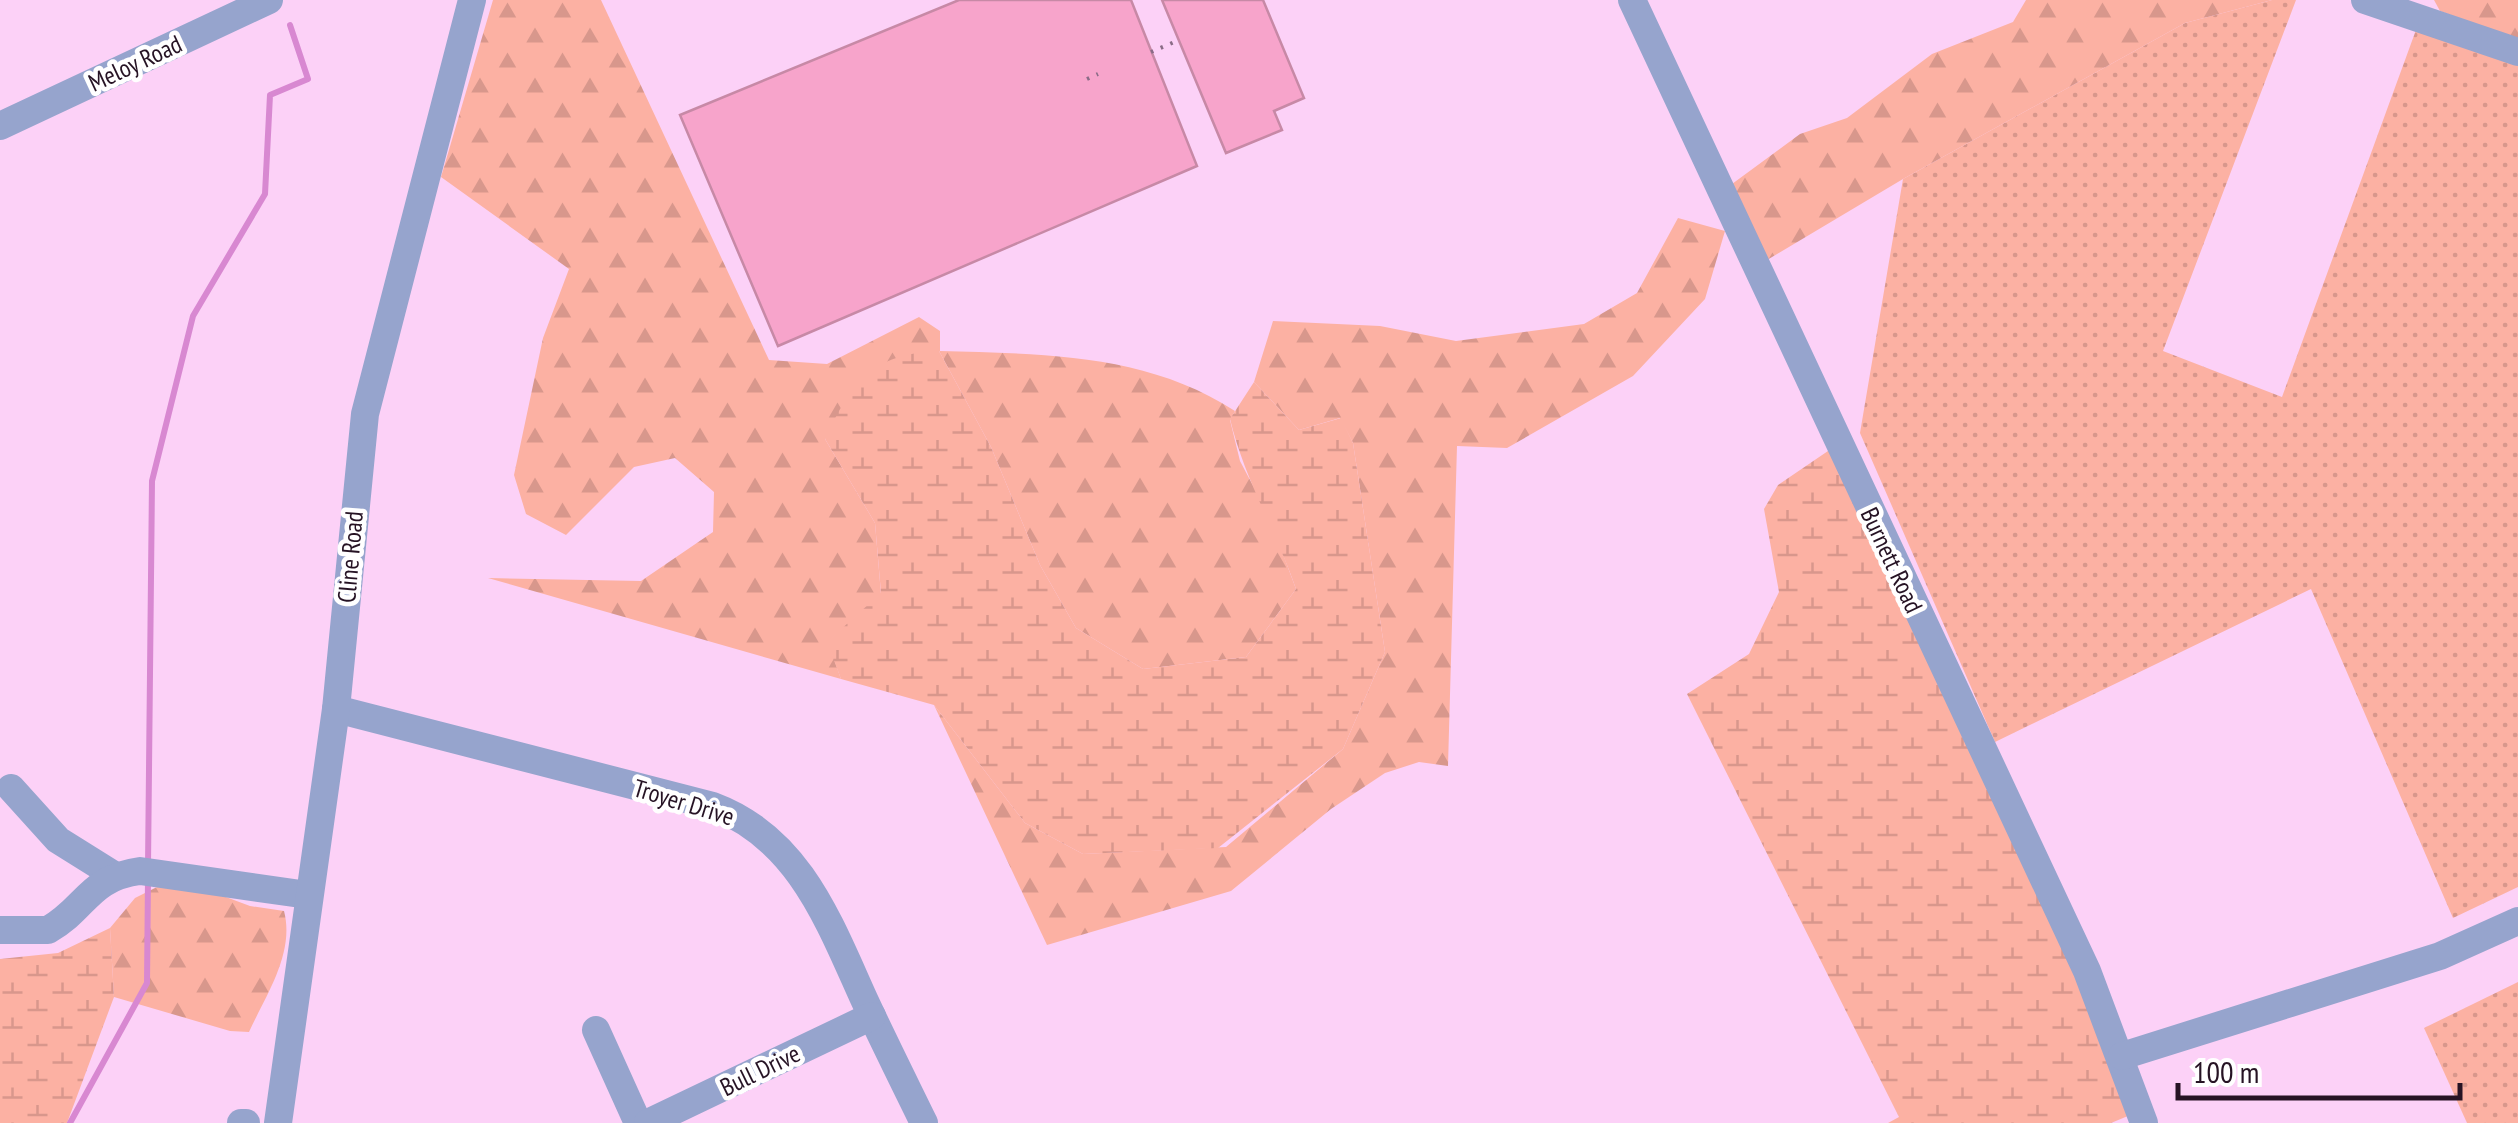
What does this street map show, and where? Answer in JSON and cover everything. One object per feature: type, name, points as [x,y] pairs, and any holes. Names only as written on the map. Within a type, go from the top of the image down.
[{"type":"street","name":"Meloy Road","points":[[0,126],[269,0]]},
{"type":"street","name":"Cline Road","points":[[278,1123],[336,709],[365,414],[472,0]]},
{"type":"street","name":"Burnett Road","points":[[1632,0],[2087,971],[2144,1123]]},
{"type":"street","points":[[2365,0],[2518,52]]},
{"type":"street","name":"Troyer Drive","points":[[336,709],[733,814],[770,838],[803,876],[924,1123]]},
{"type":"street","points":[[10,788],[58,840],[136,873],[308,896]]},
{"type":"street","points":[[0,930],[48,930],[136,873]]},
{"type":"street","points":[[2122,1056],[2440,956],[2518,921]]},
{"type":"street","name":"Bull Drive","points":[[648,1123],[872,1016]]},
{"type":"street","points":[[596,1030],[638,1123]]},
{"type":"path","points":[[1151,52],[1179,40]]},
{"type":"path","points":[[1087,79],[1098,74]]},
{"type":"green space","points":[[493,0],[601,0],[769,360],[827,364],[919,317],[940,331],[940,351],[1055,356],[1129,367],[1201,392],[1235,411],[1230,420],[1240,461],[1268,514],[1296,589],[1246,657],[1143,669],[1076,628],[1040,565],[991,447],[939,351],[825,439],[875,523],[881,594],[828,642],[841,679],[488,578],[641,581],[713,532],[714,492],[675,458],[634,467],[566,535],[526,514],[514,475],[543,338],[569,269],[441,177]]},
{"type":"green space","points":[[2026,0],[2272,0],[2185,23],[1903,179],[1762,263],[1732,184],[1800,134],[1847,118],[1932,54],[2013,22]]},
{"type":"green space","points":[[2272,0],[2296,0],[2163,351],[2282,397],[2420,19],[2518,54],[2518,887],[2453,918],[2311,589],[1995,742],[1860,433],[1903,179],[2185,23]]},
{"type":"green space","points":[[2434,0],[2518,0],[2518,40],[2440,11]]},
{"type":"green space","points":[[1678,218],[1725,231],[1705,299],[1633,376],[1507,448],[1457,446],[1448,766],[1419,762],[1385,773],[1331,809],[1231,891],[1047,945],[934,705],[1025,823],[1083,854],[1226,847],[1343,749],[1385,652],[1353,443],[1340,418],[1299,430],[1254,382],[1273,321],[1380,326],[1456,341],[1584,324],[1637,293]]},
{"type":"green space","points":[[939,351],[991,447],[1040,565],[1076,628],[1143,669],[1246,657],[1296,589],[1243,462],[1230,419],[1254,382],[1299,430],[1341,418],[1353,443],[1385,652],[1343,749],[1218,848],[1083,854],[1025,823],[934,705],[841,679],[827,642],[881,593],[875,523],[825,439],[845,402],[867,375],[896,358]]},
{"type":"green space","points":[[1828,451],[1844,454],[2140,1111],[2111,1123],[1888,1123],[1899,1117],[1687,694],[1749,654],[1779,592],[1764,509],[1778,485]]},
{"type":"green space","points":[[175,878],[250,906],[284,911],[286,942],[282,958],[249,1032],[230,1031],[114,997],[110,928],[135,898]]},
{"type":"green space","points":[[110,928],[114,997],[67,1123],[0,1123],[0,959],[58,953]]},
{"type":"green space","points":[[2518,982],[2518,1123],[2467,1123],[2424,1028]]},
{"type":"building","points":[[959,0],[1131,0],[1197,166],[778,346],[680,115]]},
{"type":"building","points":[[1162,0],[1263,0],[1304,98],[1274,111],[1282,130],[1226,153]]},
{"type":"waterway","points":[[148,866],[152,481],[193,316],[265,194],[270,95],[308,79],[290,25]]},
{"type":"waterway","points":[[70,1123],[147,983],[148,879]]}]
